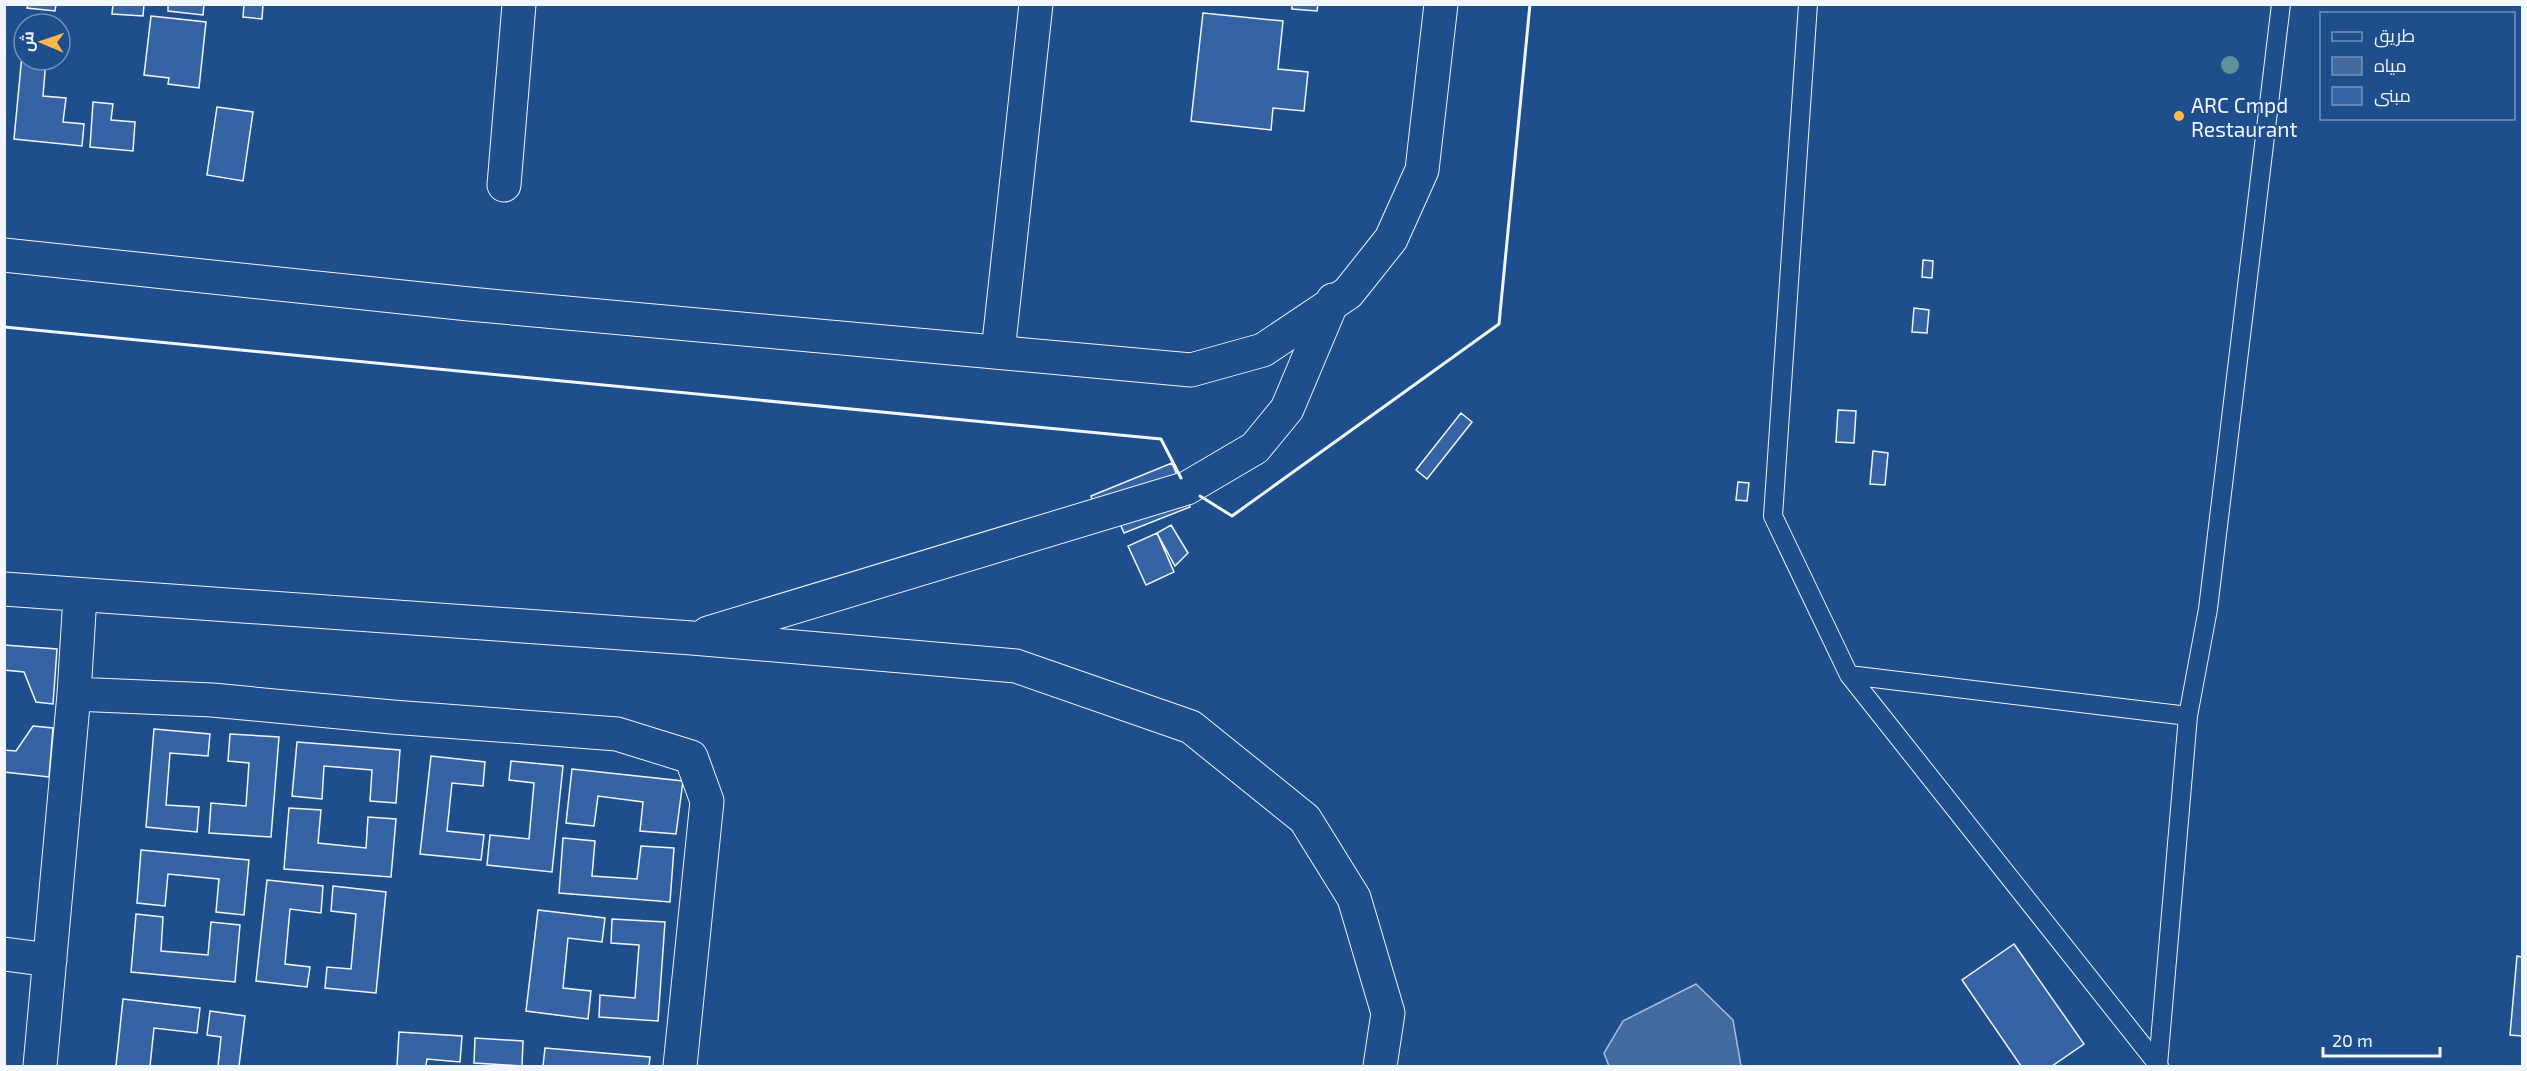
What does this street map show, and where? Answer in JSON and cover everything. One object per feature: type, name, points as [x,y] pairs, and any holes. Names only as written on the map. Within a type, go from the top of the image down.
[{"type":"street","points":[[504,185],[519,4]]},
{"type":"street","points":[[998,352],[1036,4]]},
{"type":"street","points":[[4,255],[469,304],[1191,370],[1263,350],[1333,300],[1348,293],[1391,239],[1422,170],[1441,4]]},
{"type":"street","points":[[692,638],[1186,488],[1255,448],[1287,409],[1333,300]]},
{"type":"street","points":[[4,589],[692,638],[1016,666],[1191,727],[1305,819],[1354,898],[1388,1013],[1380,1066]]},
{"type":"street","points":[[40,1066],[74,694],[80,596]]},
{"type":"street","points":[[74,694],[212,700],[392,717],[617,734],[692,757],[707,801],[680,1066]]},
{"type":"street","points":[[4,954],[50,960]]},
{"type":"lane","points":[[1808,4],[1773,516],[1849,675],[2159,1066]]},
{"type":"lane","points":[[2159,1066],[2188,716],[2208,609],[2281,4]]},
{"type":"lane","points":[[1849,675],[2188,716]]},
{"type":"water","points":[[1696,984],[1733,1020],[1741,1066],[1609,1066],[1604,1053],[1623,1021]]},
{"type":"building","points":[[28,4],[56,4],[55,11],[27,8]]},
{"type":"building","points":[[113,4],[144,4],[143,16],[112,14]]},
{"type":"building","points":[[168,4],[204,4],[203,15],[168,11]]},
{"type":"building","points":[[244,4],[263,4],[262,19],[243,17]]},
{"type":"building","points":[[1292,4],[1318,4],[1317,11],[1292,9]]},
{"type":"building","points":[[1203,13],[1283,21],[1278,69],[1308,72],[1304,111],[1273,108],[1271,130],[1191,121]]},
{"type":"building","points":[[151,16],[206,22],[199,88],[168,84],[169,78],[144,75]]},
{"type":"building","points":[[20,72],[45,72],[43,96],[66,98],[63,122],[84,124],[82,146],[14,139]]},
{"type":"building","points":[[93,102],[113,104],[111,120],[135,122],[133,151],[90,147]]},
{"type":"building","points":[[217,107],[253,112],[243,181],[207,175]]},
{"type":"building","points":[[1923,260],[1933,261],[1932,278],[1922,277]]},
{"type":"building","points":[[1914,308],[1929,310],[1927,333],[1912,332]]},
{"type":"building","points":[[1838,410],[1856,411],[1854,443],[1836,442]]},
{"type":"building","points":[[1461,413],[1472,422],[1427,479],[1416,470]]},
{"type":"building","points":[[1873,451],[1888,453],[1885,485],[1870,484]]},
{"type":"building","points":[[1172,463],[1190,507],[1124,533],[1109,498],[1094,504],[1091,496]]},
{"type":"building","points":[[1738,482],[1749,483],[1747,501],[1736,500]]},
{"type":"building","points":[[1171,525],[1188,553],[1175,566],[1157,533]]},
{"type":"building","points":[[1157,533],[1174,572],[1146,585],[1128,546]]},
{"type":"building","points":[[4,645],[57,649],[53,704],[36,702],[24,672],[4,670]]},
{"type":"building","points":[[33,726],[53,728],[49,777],[4,772],[4,750],[16,751]]},
{"type":"building","points":[[154,729],[210,734],[208,756],[170,753],[166,805],[199,807],[197,832],[146,827]]},
{"type":"building","points":[[230,734],[279,737],[271,837],[209,833],[211,803],[246,806],[249,763],[228,761]]},
{"type":"building","points":[[297,742],[400,750],[396,803],[370,801],[372,770],[324,766],[322,799],[292,796]]},
{"type":"building","points":[[431,756],[485,762],[483,786],[452,783],[447,831],[484,835],[481,860],[420,854]]},
{"type":"building","points":[[511,761],[563,766],[552,872],[487,865],[490,835],[529,839],[534,783],[509,780]]},
{"type":"building","points":[[572,769],[683,781],[676,834],[640,831],[643,802],[598,796],[594,826],[566,823]]},
{"type":"building","points":[[289,808],[321,810],[318,843],[366,848],[368,817],[396,819],[391,877],[284,869]]},
{"type":"building","points":[[563,838],[595,841],[592,876],[637,879],[641,846],[674,848],[670,902],[559,893]]},
{"type":"building","points":[[141,850],[249,860],[244,915],[216,912],[219,879],[168,874],[165,906],[137,903]]},
{"type":"building","points":[[267,880],[323,886],[321,913],[290,909],[285,964],[310,967],[307,987],[256,981]]},
{"type":"building","points":[[333,886],[386,892],[376,993],[325,988],[327,967],[351,969],[356,914],[331,911]]},
{"type":"building","points":[[538,910],[605,918],[602,942],[568,938],[563,988],[591,991],[588,1019],[526,1011]]},
{"type":"building","points":[[136,914],[163,917],[161,951],[208,955],[211,922],[240,925],[235,982],[131,972]]},
{"type":"building","points":[[612,919],[665,922],[658,1021],[599,1017],[600,995],[635,998],[639,945],[611,943]]},
{"type":"building","points":[[2014,944],[2084,1044],[2052,1066],[2021,1066],[1962,980]]},
{"type":"building","points":[[2517,956],[2522,957],[2522,1036],[2510,1035]]},
{"type":"building","points":[[123,999],[200,1008],[197,1033],[154,1028],[150,1066],[116,1066]]},
{"type":"building","points":[[210,1011],[245,1016],[239,1066],[218,1066],[221,1037],[207,1035]]},
{"type":"building","points":[[399,1032],[462,1036],[460,1062],[427,1059],[426,1066],[397,1066]]},
{"type":"building","points":[[475,1038],[523,1041],[522,1066],[474,1063]]},
{"type":"building","points":[[545,1048],[650,1057],[649,1066],[543,1066]]},
{"type":"wall","points":[[1200,496],[1232,516],[1499,324],[1530,4]]},
{"type":"wall","points":[[4,327],[1161,439],[1181,478]]},
{"type":"place","name":"ARC Cmpd Restaurant","points":[[2179,116]]}]
